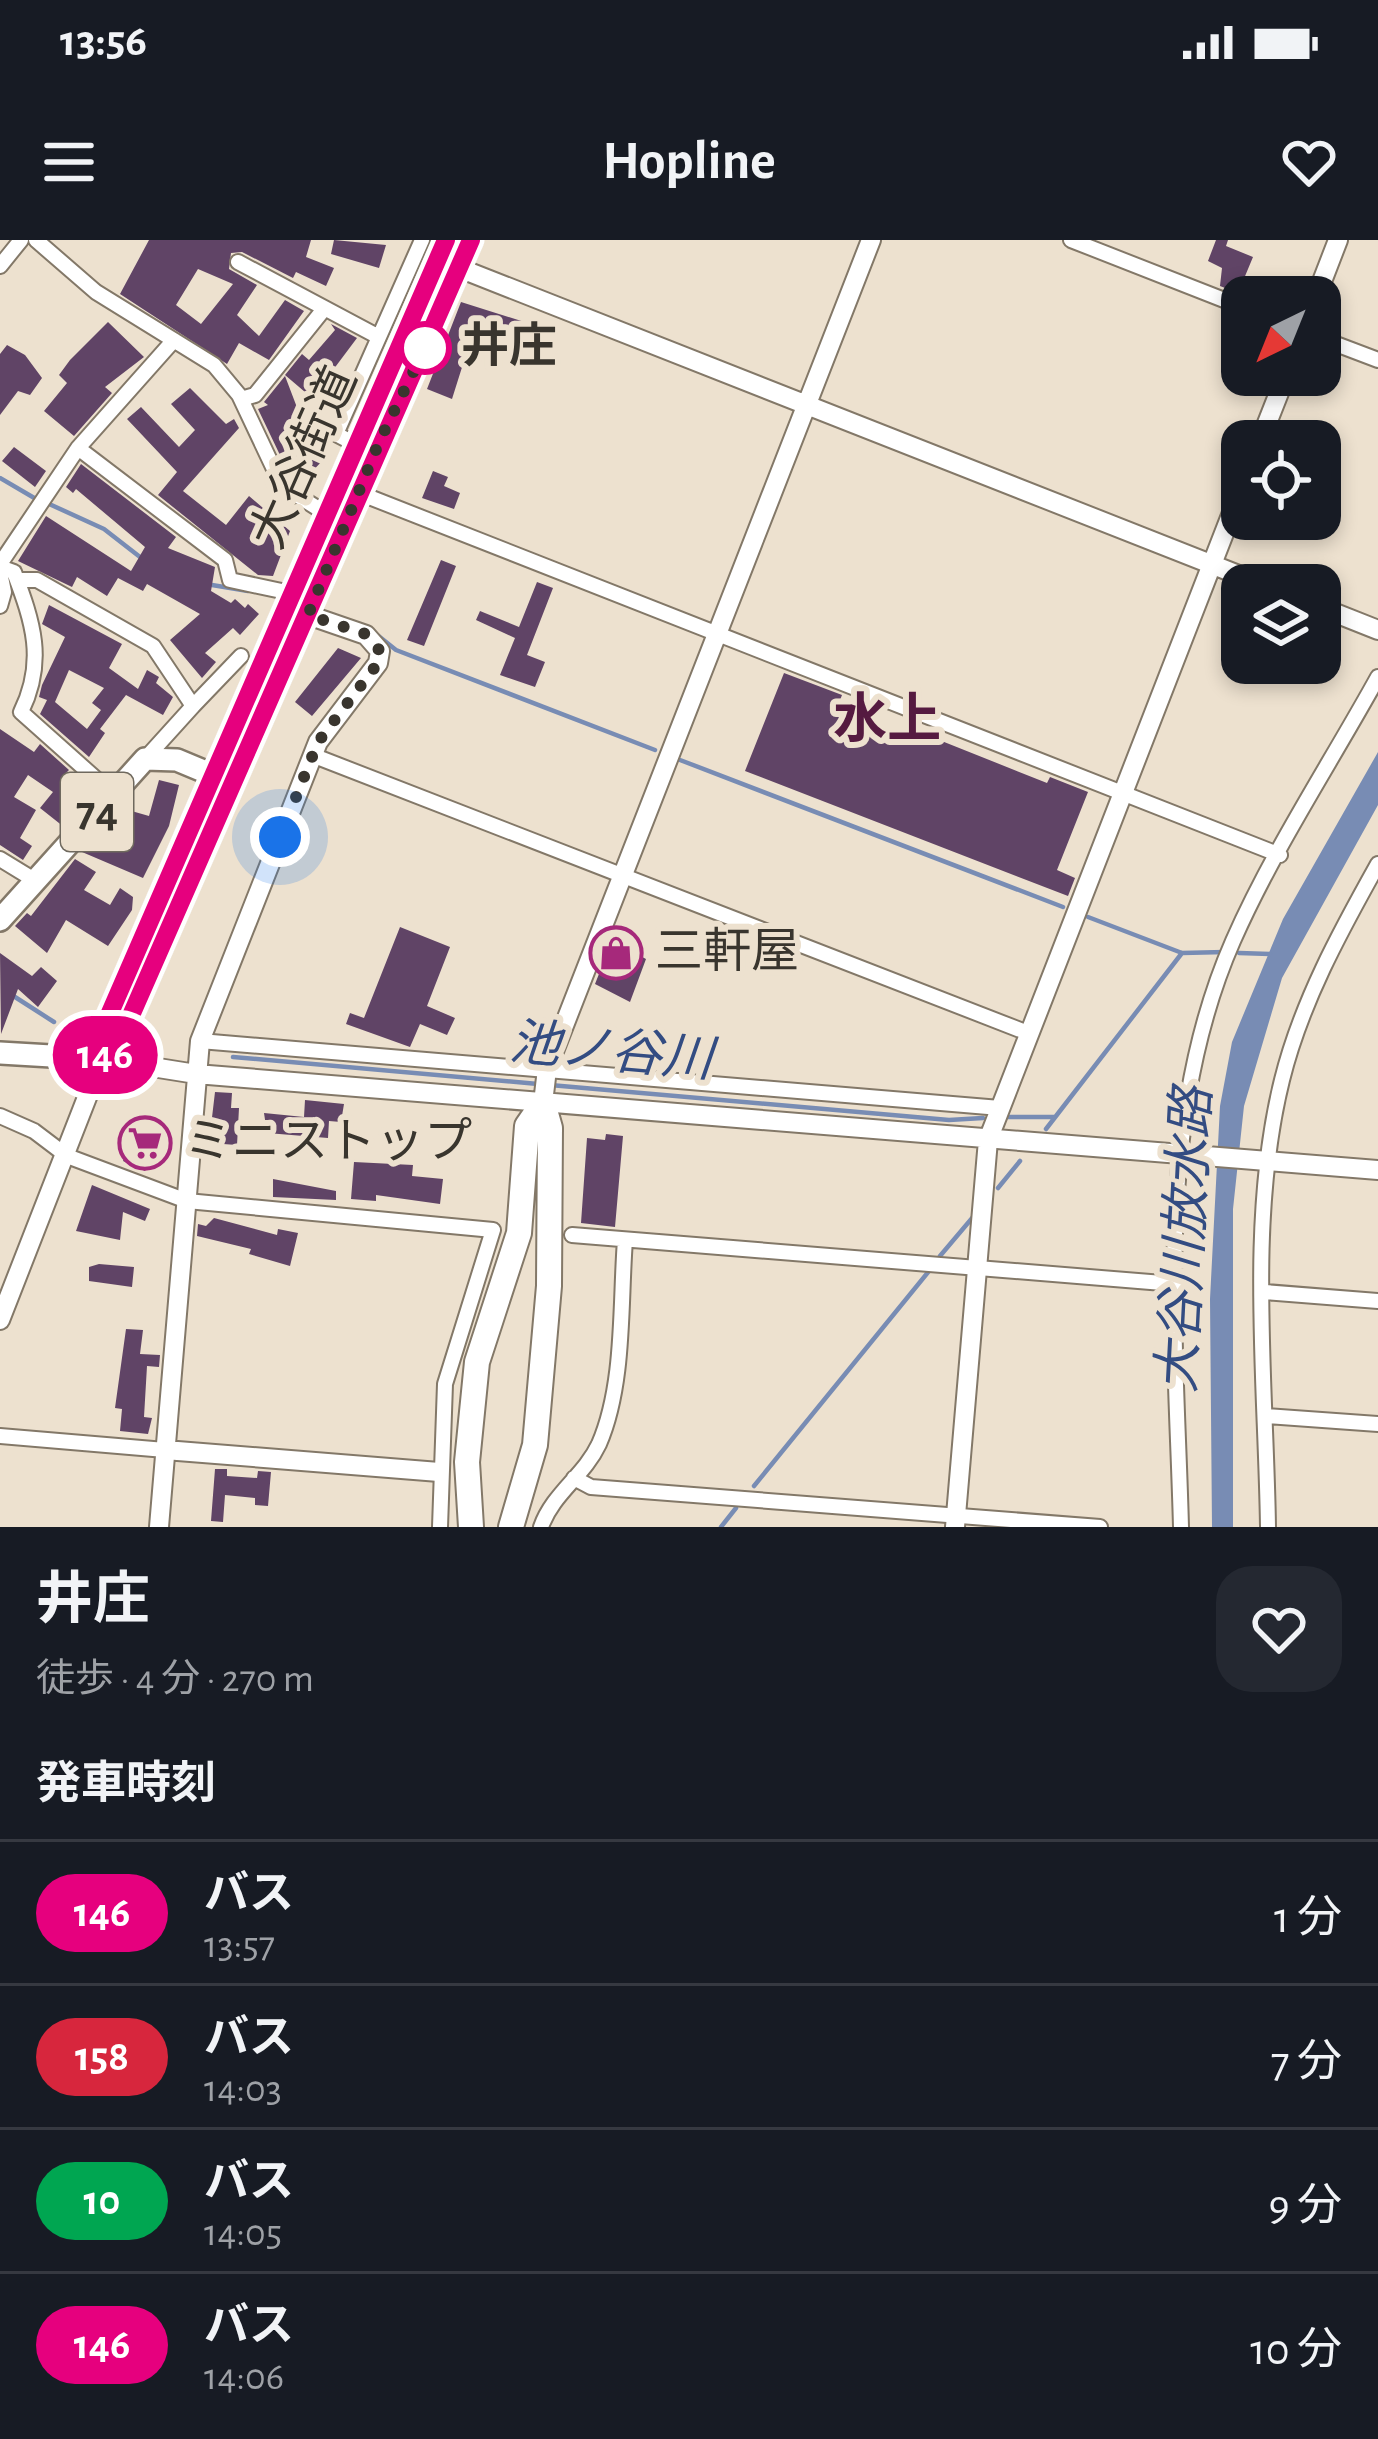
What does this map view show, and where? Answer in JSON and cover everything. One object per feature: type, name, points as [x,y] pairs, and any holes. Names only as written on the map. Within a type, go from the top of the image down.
[{"type":"highway","points":[[471,1527],[467,1462],[477,1362],[518,1233],[527,1126],[545,1086]]},
{"type":"highway","points":[[511,1527],[535,1445],[548,1306],[550,1128],[545,1086]]},
{"type":"main road","name":"大谷街道","points":[[102,1059],[129,1020],[308,615],[357,446],[446,240]]},
{"type":"main road","name":"大谷街道","points":[[102,1059],[106,1022],[291,593],[359,494],[471,240]]},
{"type":"main road","name":"74","points":[[1,919],[145,759],[177,760],[213,775]]},
{"type":"main road","points":[[0,1053],[102,1059]]},
{"type":"street","points":[[0,266],[21,240]]},
{"type":"street","points":[[36,240],[96,292],[214,365],[241,399],[282,486],[337,521]]},
{"type":"street","points":[[357,446],[336,434],[422,240]]},
{"type":"street","points":[[545,1086],[622,875],[871,240]]},
{"type":"street","points":[[1071,240],[1221,299]]},
{"type":"street","points":[[1324,276],[1338,240]]},
{"type":"street","points":[[238,262],[377,335]]},
{"type":"street","points":[[459,268],[1221,568]]},
{"type":"street","points":[[241,399],[256,394],[324,309]]},
{"type":"street","points":[[0,606],[4,592],[0,568],[35,510],[78,448],[174,340]]},
{"type":"street","points":[[1341,346],[1378,360]]},
{"type":"street","points":[[78,448],[225,560],[230,580],[291,593]]},
{"type":"street","points":[[359,494],[1280,855]]},
{"type":"street","points":[[956,1522],[988,1140],[1221,540]]},
{"type":"street","points":[[0,568],[8,568],[26,595],[38,659],[21,712],[112,794]]},
{"type":"street","points":[[17,580],[37,580],[153,646],[193,706]]},
{"type":"street","points":[[159,1527],[200,1041],[312,755],[378,663],[380,651],[366,634],[308,615]]},
{"type":"street","points":[[1341,615],[1378,630]]},
{"type":"street","points":[[145,759],[241,656]]},
{"type":"street","points":[[1181,1527],[1175,1284],[1179,1153],[1195,1069],[1232,943],[1378,677]]},
{"type":"street","points":[[312,755],[1028,1033]]},
{"type":"street","points":[[0,859],[36,881]]},
{"type":"street","points":[[1268,1527],[1264,1162],[1294,1039],[1378,864]]},
{"type":"street","points":[[200,1041],[988,1140],[1378,1170]]},
{"type":"street","points":[[0,1320],[102,1059],[196,1074],[1000,1108]]},
{"type":"street","points":[[0,1116],[34,1131],[67,1156],[187,1201],[493,1229],[445,1384],[440,1527]]},
{"type":"street","points":[[572,1235],[1175,1284]]},
{"type":"street","points":[[541,1527],[549,1504],[596,1449],[609,1418],[625,1240]]},
{"type":"street","points":[[1265,1292],[1378,1301]]},
{"type":"street","points":[[1267,1416],[1378,1424]]},
{"type":"street","points":[[0,1436],[439,1472]]},
{"type":"street","points":[[574,1478],[591,1487],[956,1522],[1100,1527]]},
{"type":"water","points":[[1378,752],[1378,805],[1282,978],[1244,1106],[1233,1209],[1233,1527],[1212,1527],[1210,1299],[1220,1106],[1232,1042],[1283,919]]},
{"type":"building","points":[[149,240],[311,240],[306,257],[334,268],[326,286],[296,272],[293,278],[242,252],[231,253],[229,269],[257,285],[237,315],[259,336],[285,300],[304,311],[269,360],[239,343],[227,364],[120,294]],"holes":[[[198,269],[233,284],[201,324],[176,305]]]},
{"type":"building","points":[[334,240],[386,245],[379,268],[331,254]]},
{"type":"building","points":[[1216,240],[1228,240],[1226,246],[1253,257],[1245,276],[1221,276],[1222,268],[1208,261]]},
{"type":"building","points":[[461,302],[534,325],[526,344],[475,326],[452,399],[427,389]]},
{"type":"building","points":[[108,322],[144,357],[105,387],[112,393],[74,436],[44,411],[67,383],[59,375]]},
{"type":"building","points":[[331,324],[357,338],[312,398],[285,375],[302,354],[309,360],[335,330]]},
{"type":"building","points":[[7,345],[25,355],[42,378],[30,395],[18,391],[0,415],[0,354]]},
{"type":"building","points":[[285,376],[314,452],[325,458],[301,483],[289,474],[258,409],[268,405],[264,402]]},
{"type":"building","points":[[190,388],[226,424],[234,419],[239,428],[183,491],[226,525],[249,496],[290,531],[273,576],[258,575],[158,495],[177,472],[127,419],[141,407],[179,447],[195,430],[171,404]]},
{"type":"building","points":[[14,447],[46,471],[35,487],[2,461]]},
{"type":"building","points":[[81,464],[176,537],[168,548],[215,567],[211,591],[245,608],[248,604],[259,614],[240,635],[233,628],[205,653],[216,662],[202,678],[170,640],[200,614],[147,584],[143,591],[118,578],[107,596],[77,577],[72,587],[18,561],[46,516],[131,571],[145,547],[76,489],[73,493],[66,487]]},
{"type":"building","points":[[433,471],[448,477],[444,486],[460,493],[454,509],[422,498]]},
{"type":"building","points":[[441,560],[456,566],[424,646],[407,640]]},
{"type":"building","points":[[537,582],[553,588],[527,655],[545,662],[535,687],[500,675],[515,638],[476,620],[480,611],[519,627]]},
{"type":"building","points":[[49,605],[122,644],[109,668],[138,689],[147,670],[159,677],[156,683],[173,697],[163,715],[126,695],[100,729],[105,733],[89,757],[40,714],[47,700],[39,697],[42,685],[65,637],[42,624]],"holes":[[[69,670],[104,688],[92,703],[101,710],[87,729],[55,702]]]},
{"type":"building","points":[[338,648],[361,658],[312,716],[295,702]]},
{"type":"building","points":[[784,673],[842,695],[835,713],[899,740],[904,726],[1047,783],[1050,777],[1088,792],[1057,870],[1075,878],[1068,896],[745,771]]},
{"type":"building","points":[[0,729],[34,752],[40,744],[69,770],[64,775],[92,795],[64,827],[40,808],[53,792],[28,775],[14,797],[36,810],[20,838],[32,846],[23,860],[0,845]]},
{"type":"building","points":[[159,780],[179,785],[169,826],[143,878],[82,852],[93,839],[99,844],[105,825],[121,808],[149,816]]},
{"type":"building","points":[[75,859],[96,872],[84,890],[110,905],[120,888],[133,897],[132,910],[108,946],[66,920],[47,953],[15,926],[27,913],[31,916]]},
{"type":"building","points":[[400,927],[450,947],[427,1006],[455,1018],[447,1035],[420,1024],[410,1047],[346,1024],[350,1013],[364,1018]]},
{"type":"building","points":[[612,941],[646,959],[630,1002],[595,984]]},
{"type":"building","points":[[0,953],[32,976],[41,967],[57,981],[38,1007],[18,989],[1,1034]]},
{"type":"building","points":[[215,1092],[232,1093],[231,1108],[239,1108],[237,1145],[209,1143]]},
{"type":"building","points":[[305,1100],[344,1104],[341,1122],[329,1121],[328,1138],[267,1133],[264,1113],[304,1117]]},
{"type":"building","points":[[143,1120],[164,1131],[145,1171],[123,1161]]},
{"type":"building","points":[[606,1134],[623,1136],[615,1227],[581,1223],[587,1138],[605,1140]]},
{"type":"building","points":[[354,1162],[413,1165],[412,1176],[443,1179],[440,1204],[376,1195],[376,1201],[351,1199]]},
{"type":"building","points":[[273,1179],[336,1191],[336,1200],[273,1197]]},
{"type":"building","points":[[92,1185],[150,1209],[145,1221],[123,1212],[120,1240],[76,1231]]},
{"type":"building","points":[[214,1218],[277,1235],[278,1229],[298,1233],[290,1266],[249,1254],[251,1249],[197,1236],[198,1224],[206,1226]]},
{"type":"building","points":[[89,1267],[134,1267],[132,1287],[89,1281]]},
{"type":"building","points":[[126,1329],[143,1330],[140,1354],[160,1355],[159,1367],[147,1366],[144,1417],[152,1418],[148,1434],[120,1431],[122,1409],[115,1408]]},
{"type":"building","points":[[215,1469],[227,1469],[227,1476],[257,1478],[258,1471],[271,1472],[268,1506],[255,1505],[255,1498],[225,1495],[223,1522],[211,1521]]},
{"type":"waterway","points":[[0,478],[36,499]]},
{"type":"waterway","points":[[47,503],[104,529],[140,557]]},
{"type":"waterway","points":[[212,585],[248,591]]},
{"type":"waterway","points":[[376,634],[396,650],[655,750]]},
{"type":"waterway","points":[[680,760],[1063,907]]},
{"type":"waterway","points":[[1088,917],[1182,953],[1225,952]]},
{"type":"waterway","name":"池ノ谷川","points":[[1046,1129],[1182,953]]},
{"type":"waterway","name":"池ノ谷川","points":[[1239,953],[1270,954]]},
{"type":"waterway","name":"池ノ谷川","points":[[15,997],[54,1022]]},
{"type":"waterway","name":"池ノ谷川","points":[[233,1057],[538,1084]]},
{"type":"waterway","name":"池ノ谷川","points":[[550,1085],[949,1120],[983,1118]]},
{"type":"waterway","name":"池ノ谷川","points":[[1001,1117],[1055,1117]]},
{"type":"waterway","points":[[998,1188],[1020,1161]]},
{"type":"waterway","points":[[940,1256],[973,1217]]},
{"type":"waterway","points":[[754,1486],[929,1271]]},
{"type":"waterway","points":[[721,1527],[736,1508]]},
{"type":"bus line","name":"146","points":[[446,240],[106,1022],[102,1059],[129,1020],[471,240]]},
{"type":"place","name":"井庄","points":[[425,348]]},
{"type":"place","name":"三軒屋","points":[[616,953]]},
{"type":"place","name":"ミニストップ","points":[[145,1143]]},
{"type":"district","name":"水上","points":[[887,721]]},
{"type":"route","points":[[280,837],[318,742],[378,663],[380,651],[366,634],[308,615],[380,440],[425,348]]},
{"type":"water label","name":"大谷川放水路","points":[[1186,1240]]}]
